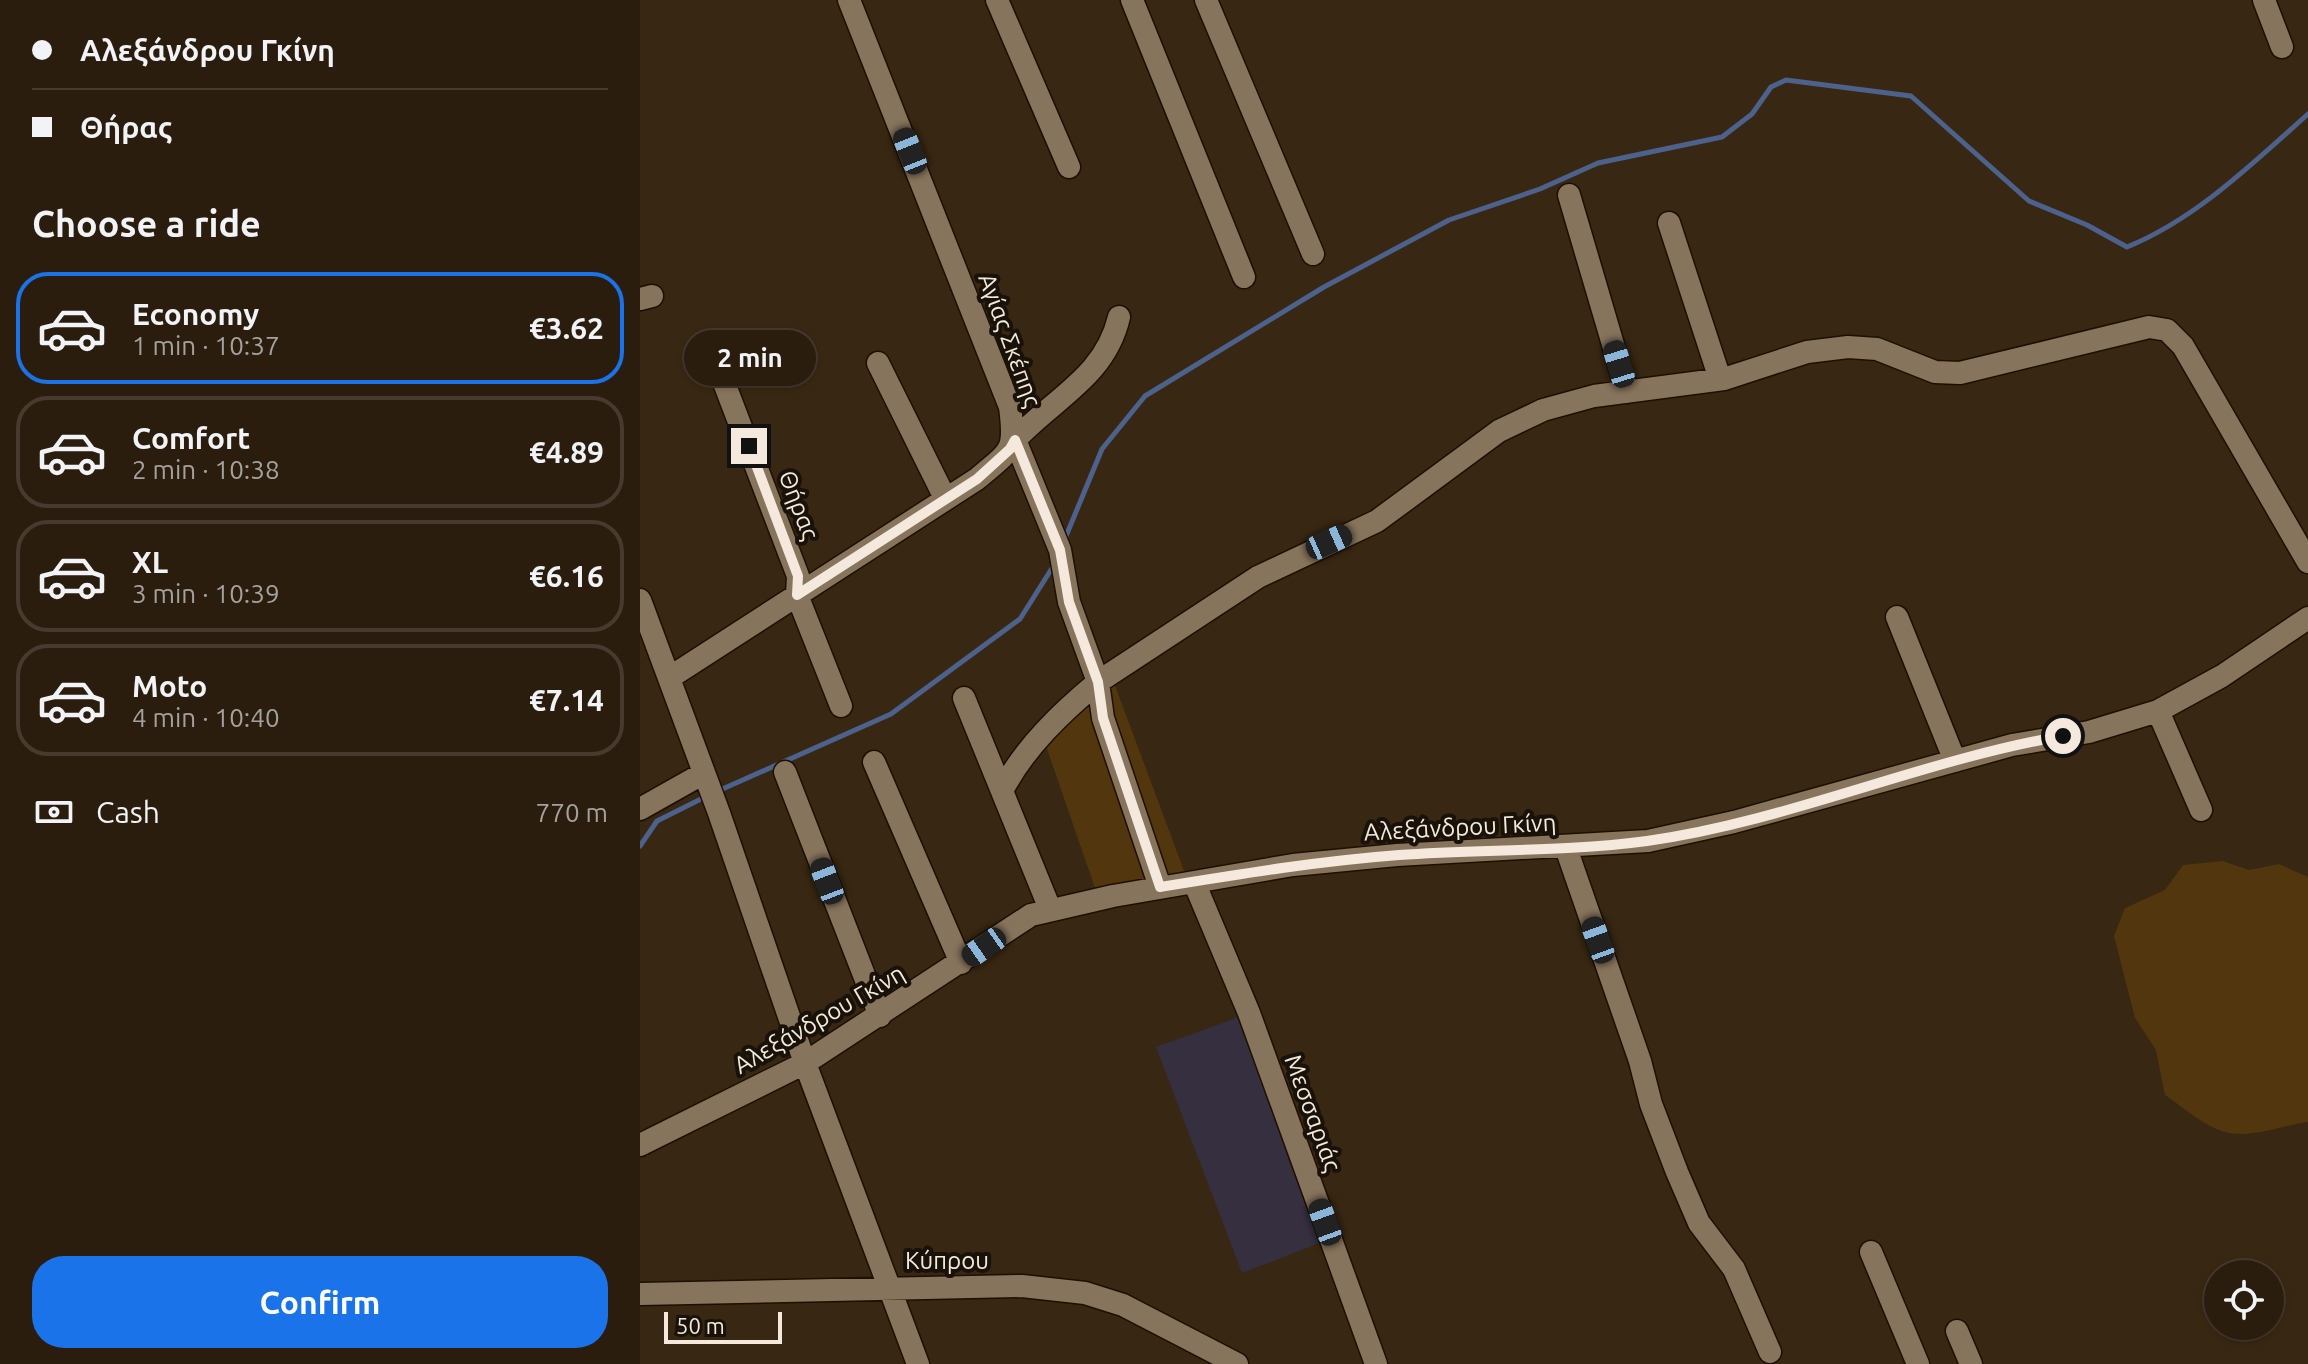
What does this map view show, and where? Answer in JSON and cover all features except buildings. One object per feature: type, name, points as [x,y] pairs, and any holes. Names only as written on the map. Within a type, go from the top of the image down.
[{"type":"street","name":"Αγίας Σκέπης","points":[[669,678],[977,479],[1010,449],[1015,440],[1010,407],[849,0]]},
{"type":"street","points":[[997,0],[1069,167]]},
{"type":"street","points":[[1132,0],[1244,277]]},
{"type":"street","points":[[1206,0],[1313,254]]},
{"type":"street","points":[[2264,0],[2282,47]]},
{"type":"street","points":[[1569,195],[1627,392]]},
{"type":"street","points":[[1669,223],[1720,379]]},
{"type":"street","points":[[1119,317],[1113,343],[1097,366],[1015,440],[1060,550],[1069,602],[1098,682],[1103,718],[1160,887]]},
{"type":"street","points":[[1003,789],[1017,764],[1076,700],[1098,682],[1258,577],[1377,521],[1499,431],[1543,410],[1594,396],[1720,379],[1807,352],[1848,347],[1877,349],[1935,372],[1960,373],[2149,327],[2167,330],[2183,346],[2308,562]]},
{"type":"street","points":[[878,363],[945,498]]},
{"type":"street","name":"Θήρας","points":[[718,367],[798,576],[797,595],[841,706]]},
{"type":"street","points":[[640,600],[719,813],[805,1063],[918,1364]]},
{"type":"street","points":[[1897,617],[1955,761]]},
{"type":"street","name":"Αλεξάνδρου Γκίνη","points":[[640,1145],[805,1063],[1031,915],[1160,887],[1293,865],[1397,855],[1566,848],[1648,841],[1734,822],[2012,745],[2089,732],[2158,711],[2222,676],[2308,618]]},
{"type":"street","points":[[964,698],[1050,909]]},
{"type":"street","points":[[2158,711],[2201,810]]},
{"type":"street","points":[[874,762],[961,963]]},
{"type":"street","points":[[785,772],[880,1016]]},
{"type":"street","points":[[640,809],[705,776]]},
{"type":"street","points":[[1566,848],[1640,1061],[1651,1104],[1677,1172],[1699,1223],[1734,1269],[1770,1352]]},
{"type":"street","name":"Μεσσαριάς","points":[[1194,882],[1249,1013],[1376,1364]]},
{"type":"street","points":[[1871,1252],[1918,1364]]},
{"type":"street","name":"Κύπρου","points":[[640,1294],[1022,1286],[1085,1293],[1123,1305],[1237,1364]]},
{"type":"street","points":[[1957,1331],[1971,1364]]},
{"type":"shaded area","points":[[1113,680],[1186,876],[1096,891],[1046,746]]},
{"type":"shaded area","points":[[2223,861],[2249,870],[2279,864],[2308,877],[2308,1122],[2235,1134],[2202,1121],[2165,1095],[2156,1050],[2135,1018],[2114,936],[2125,908],[2165,890],[2183,865]]},
{"type":"shaded area","points":[[1242,1016],[1322,1242],[1242,1273],[1156,1047]]},
{"type":"waterway","points":[[1064,541],[1102,449],[1145,396],[1324,287],[1449,220],[1540,189],[1598,163],[1722,137],[1752,114],[1771,87],[1786,80],[1911,96],[2029,201],[2087,225],[2127,247],[2200,206],[2308,114]]},
{"type":"waterway","points":[[718,791],[891,714],[1020,619],[1054,565]]},
{"type":"waterway","points":[[640,846],[657,821],[705,797]]},
{"type":"route","points":[[749,446],[798,576],[797,595],[977,479],[1000,460],[1015,440],[1060,550],[1069,602],[1093,663],[1103,718],[1160,887],[1293,865],[1371,857],[1648,841],[1868,787],[2012,745],[2063,736]]}]
